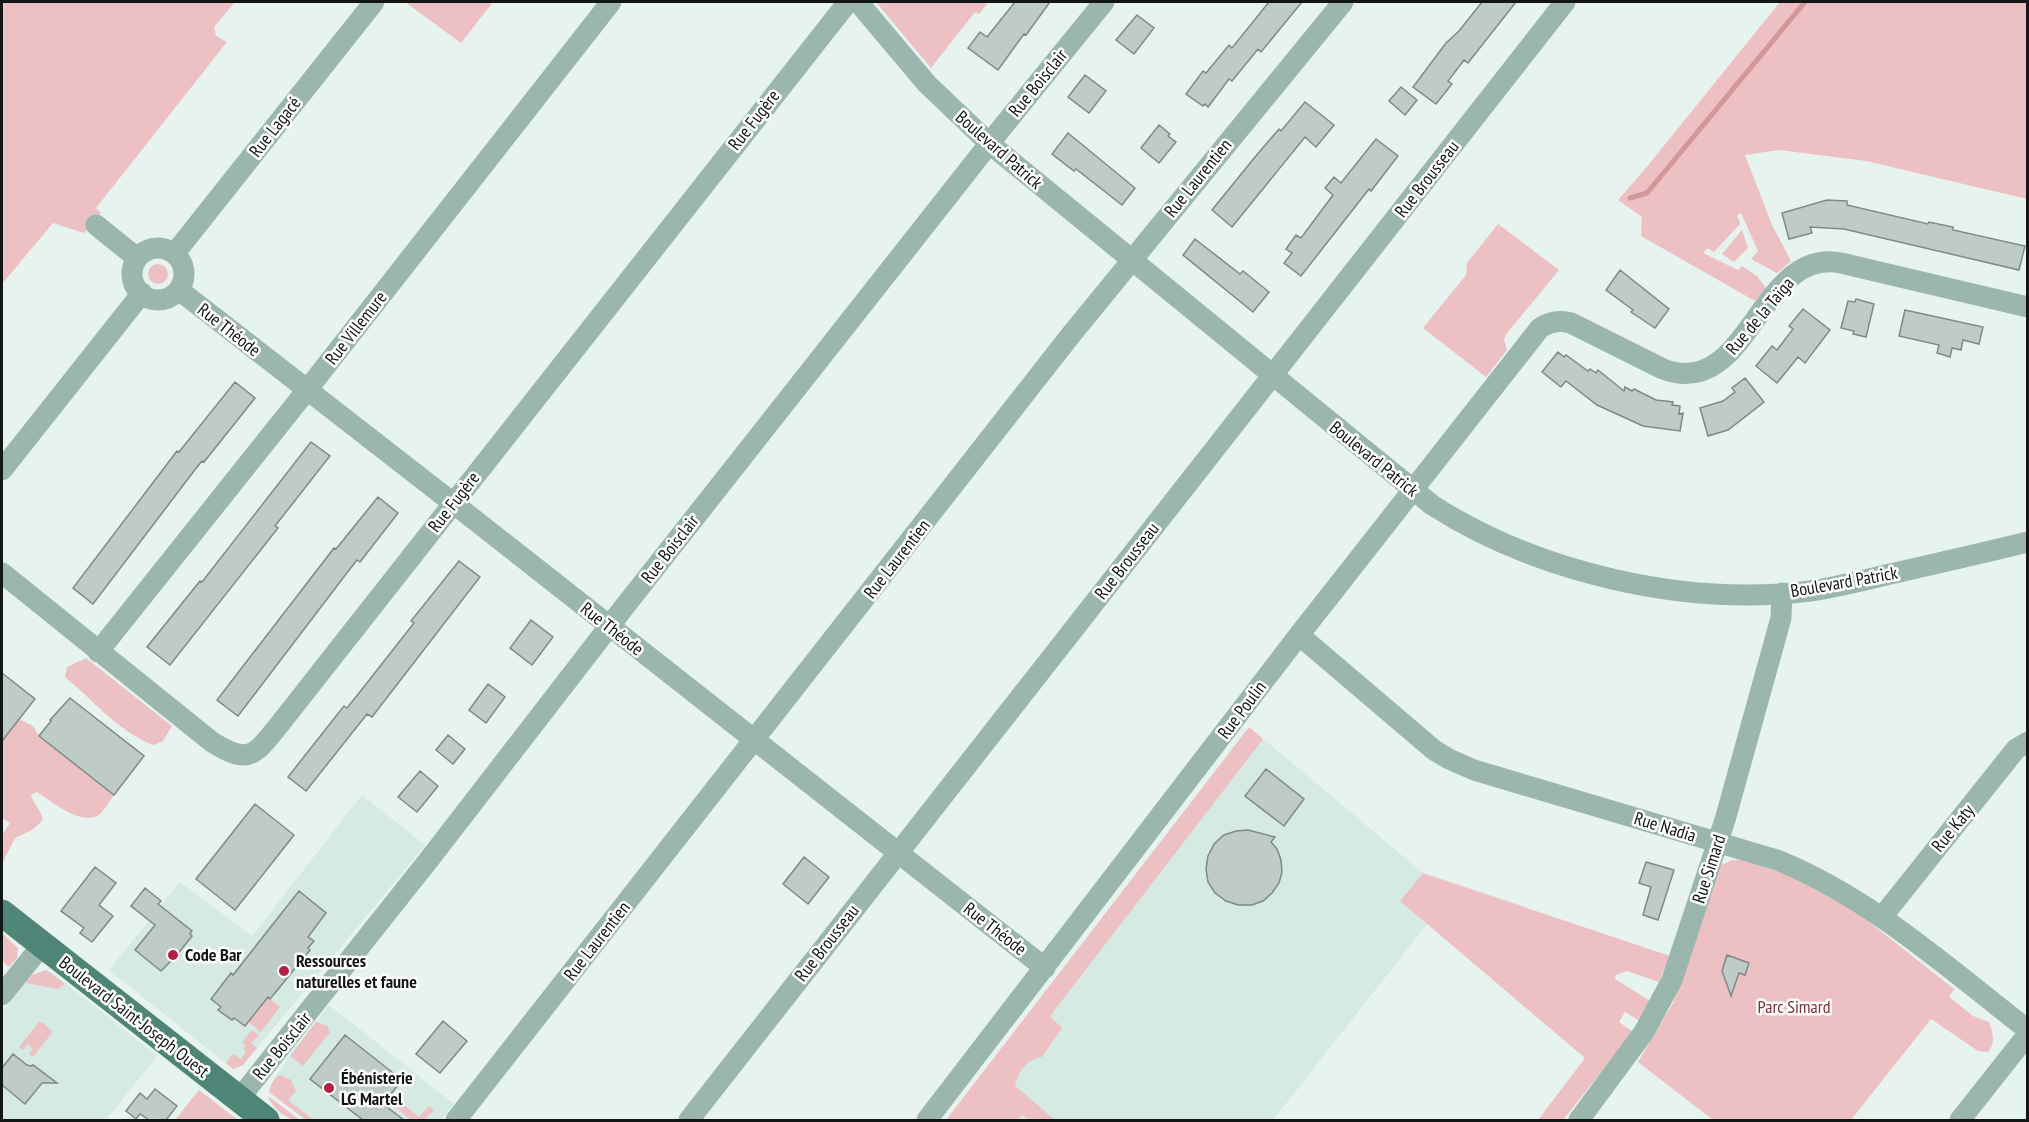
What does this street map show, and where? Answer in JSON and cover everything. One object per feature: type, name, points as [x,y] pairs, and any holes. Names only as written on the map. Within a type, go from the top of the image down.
[{"type":"main road","name":"Boulevard Saint-Joseph Ouest","points":[[2,913],[266,1120]]},
{"type":"street","name":"Rue Lagacé","points":[[175,253],[374,2]]},
{"type":"street","name":"Rue Villemure","points":[[98,652],[611,2]]},
{"type":"street","name":"Rue Fugère","points":[[2,573],[212,742],[238,755],[249,755],[257,751],[848,2]]},
{"type":"street","name":"Boulevard Patrick","points":[[858,2],[927,84],[990,144],[1273,377],[1432,505],[1463,525],[1533,555],[1578,570],[1628,582],[1690,591],[1734,594],[1782,593],[1845,585],[2028,542]]},
{"type":"street","name":"Rue Boisclair","points":[[239,1100],[609,627],[1104,2]]},
{"type":"street","name":"Rue Laurentien","points":[[456,1120],[1131,261],[1343,2]]},
{"type":"street","name":"Rue Brousseau","points":[[689,1120],[1565,2]]},
{"type":"street","points":[[96,225],[137,258]]},
{"type":"street","points":[[151,249],[167,249],[175,253],[184,267],[179,290],[164,299],[155,299],[142,293],[134,284],[132,275],[137,258],[151,249]]},
{"type":"street","name":"Rue de la Taïga","points":[[1571,323],[1663,369],[1688,373],[1702,371],[1723,359],[1787,281],[1805,267],[1818,262],[1841,263],[2028,307]]},
{"type":"street","name":"Rue Théode","points":[[179,290],[1045,968]]},
{"type":"street","points":[[2,470],[142,293]]},
{"type":"street","name":"Rue Poulin","points":[[927,1120],[1299,636],[1540,328],[1552,322],[1571,323]]},
{"type":"street","name":"Rue Simard","points":[[1579,1120],[1638,1040],[1666,993],[1679,962],[1717,843],[1781,618],[1782,593]]},
{"type":"street","name":"Rue Nadia","points":[[1299,636],[1434,750],[1449,759],[1474,770],[1777,860],[1805,872],[1882,917],[2028,1032]]},
{"type":"street","name":"Rue Katy","points":[[1882,917],[2016,749],[2028,742]]},
{"type":"street","points":[[2,995],[42,945]]},
{"type":"street","points":[[1959,1120],[2028,1032]]},
{"type":"shaded area","points":[[1260,736],[1423,873],[1400,901],[1427,924],[1273,1120],[1018,1120],[1022,1115],[988,1088]]},
{"type":"shaded area","points":[[362,795],[425,845],[243,1065],[233,1069],[109,970],[180,882],[252,936]]},
{"type":"shaded area","points":[[46,970],[157,1056],[106,1120],[2,1120],[2,1012],[32,975]]},
{"type":"shaded area","points":[[329,1005],[454,1104],[441,1120],[306,1120],[269,1092],[272,1083],[291,1053]]},
{"type":"green space","points":[[2,2],[235,2],[214,27],[216,36],[227,42],[96,208],[101,213],[84,233],[53,223],[2,284]]},
{"type":"green space","points":[[405,2],[493,2],[461,43]]},
{"type":"green space","points":[[876,2],[989,2],[979,14],[975,12],[931,68]]},
{"type":"green space","points":[[1780,2],[2027,2],[2027,199],[1866,161],[1779,150],[1745,155],[1772,225],[1791,261],[1777,273],[1751,259],[1758,251],[1741,213],[1737,215],[1740,224],[1714,252],[1707,248],[1703,253],[1738,270],[1742,266],[1757,276],[1766,288],[1755,301],[1641,236],[1642,217],[1618,200]]},
{"type":"green space","points":[[1498,224],[1559,270],[1507,333],[1504,340],[1507,350],[1486,377],[1423,328],[1466,275],[1467,263]]},
{"type":"green space","points":[[1742,230],[1748,248],[1734,262],[1722,254]]},
{"type":"green space","points":[[158,264],[165,267],[168,274],[165,281],[158,284],[151,281],[148,274],[151,267]]},
{"type":"green space","points":[[86,658],[172,726],[163,741],[153,745],[128,732],[65,677],[67,667]]},
{"type":"green space","points":[[19,719],[33,726],[39,736],[114,795],[100,814],[85,818],[68,812],[37,792],[31,795],[43,820],[32,830],[15,838],[2,864],[2,835],[10,823],[2,818],[2,741]]},
{"type":"green space","points":[[1249,727],[1263,739],[1050,1016],[1062,1028],[1042,1057],[1027,1063],[1018,1076],[1015,1086],[1055,1120],[1029,1120],[1022,1115],[1018,1120],[946,1120]]},
{"type":"green space","name":"Parc Simard","points":[[1732,860],[1742,860],[1788,875],[1854,910],[1954,989],[1949,997],[1973,1016],[1989,1022],[1993,1034],[1991,1048],[1988,1052],[1978,1051],[1931,1019],[1851,1120],[1713,1120],[1638,1062],[1673,1003],[1721,865]]},
{"type":"green space","points":[[1423,873],[1670,956],[1659,982],[1627,971],[1616,975],[1615,979],[1650,1001],[1638,1020],[1625,1012],[1619,1022],[1633,1032],[1563,1120],[1538,1120],[1585,1058],[1400,901]]},
{"type":"green space","points":[[2,933],[18,948],[17,958],[9,967],[2,960]]},
{"type":"green space","points":[[46,970],[65,984],[58,989],[26,983],[32,975]]},
{"type":"green space","points":[[268,997],[280,1007],[261,1032],[248,1022]]},
{"type":"green space","points":[[39,1022],[52,1031],[33,1057],[29,1054],[33,1049],[28,1044],[23,1050],[19,1047]]},
{"type":"green space","points":[[316,1022],[327,1026],[330,1032],[303,1066],[290,1056]]},
{"type":"green space","points":[[252,1030],[259,1035],[251,1043],[257,1048],[243,1065],[233,1069],[226,1063],[233,1054],[241,1059],[246,1052],[243,1049],[246,1046],[242,1042]]},
{"type":"green space","points":[[280,1075],[291,1080],[296,1091],[288,1100],[314,1120],[306,1120],[269,1092],[274,1079]]},
{"type":"green space","points":[[199,1090],[238,1120],[175,1120]]},
{"type":"green space","points":[[391,1094],[419,1117],[429,1106],[434,1110],[425,1120],[407,1120],[409,1118],[386,1100]]},
{"type":"green space","points":[[268,1096],[300,1120],[281,1113]]},
{"type":"building","points":[[1015,2],[1050,2],[998,70],[968,48],[980,32],[987,37]]},
{"type":"building","points":[[1269,2],[1302,2],[1261,52],[1258,49],[1232,81],[1229,79],[1208,107],[1186,94],[1203,71],[1206,73],[1229,45],[1232,48]]},
{"type":"building","points":[[1482,2],[1516,2],[1468,63],[1464,60],[1448,81],[1452,84],[1436,104],[1413,87],[1446,43],[1459,31]]},
{"type":"building","points":[[1137,15],[1154,28],[1134,54],[1116,40]]},
{"type":"building","points":[[1085,75],[1106,91],[1089,113],[1068,97]]},
{"type":"building","points":[[1401,87],[1417,100],[1405,115],[1389,101]]},
{"type":"building","points":[[1305,102],[1334,125],[1316,147],[1305,137],[1232,227],[1212,210],[1279,129],[1281,131]]},
{"type":"building","points":[[1159,125],[1176,142],[1159,163],[1141,148]]},
{"type":"building","points":[[1068,133],[1135,188],[1122,205],[1076,169],[1074,171],[1052,154]]},
{"type":"building","points":[[1376,139],[1398,156],[1371,191],[1369,189],[1301,276],[1284,263],[1292,253],[1286,249],[1296,235],[1301,238],[1333,195],[1325,188],[1334,177],[1341,183]]},
{"type":"building","points":[[1827,200],[1847,201],[1847,205],[1928,224],[1929,222],[1953,227],[1953,230],[2025,246],[2019,270],[1844,229],[1810,227],[1812,233],[1789,239],[1782,213]]},
{"type":"building","points":[[1195,239],[1240,274],[1243,271],[1269,292],[1253,312],[1183,255]]},
{"type":"building","points":[[1620,270],[1669,309],[1655,328],[1631,312],[1633,310],[1606,290]]},
{"type":"building","points":[[1856,299],[1874,304],[1866,337],[1841,328],[1848,301],[1855,302]]},
{"type":"building","points":[[1803,309],[1830,330],[1805,363],[1798,357],[1777,383],[1756,366],[1772,346],[1777,350],[1793,329],[1789,326]]},
{"type":"building","points":[[1905,310],[1983,327],[1979,344],[1963,340],[1961,350],[1952,348],[1950,357],[1937,353],[1939,345],[1899,336]]},
{"type":"building","points":[[1558,352],[1588,371],[1590,369],[1596,373],[1598,370],[1624,391],[1625,387],[1632,391],[1634,389],[1656,400],[1673,402],[1672,405],[1680,406],[1679,414],[1683,413],[1680,431],[1643,426],[1597,405],[1566,381],[1561,387],[1542,372]]},
{"type":"building","points":[[1745,378],[1764,402],[1728,430],[1708,436],[1700,408],[1723,401],[1735,392],[1732,388]]},
{"type":"building","points":[[235,382],[255,398],[204,462],[202,461],[194,471],[93,604],[73,588],[177,451],[179,452]]},
{"type":"building","points":[[311,442],[330,456],[275,526],[278,528],[170,665],[147,647],[200,581],[202,582]]},
{"type":"building","points":[[378,497],[398,513],[360,562],[357,560],[238,716],[217,700],[334,548],[336,549]]},
{"type":"building","points":[[459,561],[480,577],[372,717],[367,714],[306,791],[288,777],[344,706],[347,708],[363,688],[414,623],[411,621]]},
{"type":"building","points":[[531,620],[553,637],[532,665],[510,648]]},
{"type":"building","points":[[2,673],[35,699],[2,741]]},
{"type":"building","points":[[488,684],[505,697],[486,723],[469,710]]},
{"type":"building","points":[[70,698],[144,756],[114,795],[39,736]]},
{"type":"building","points":[[448,735],[465,749],[453,764],[436,750]]},
{"type":"building","points":[[1266,769],[1304,799],[1284,826],[1245,796]]},
{"type":"building","points":[[420,771],[438,786],[417,812],[398,797]]},
{"type":"building","points":[[255,804],[294,835],[235,910],[196,879]]},
{"type":"building","points":[[1248,830],[1275,837],[1271,842],[1277,849],[1282,872],[1279,883],[1263,901],[1252,905],[1238,905],[1226,901],[1215,893],[1208,882],[1206,869],[1208,856],[1214,844],[1224,835]]},
{"type":"building","points":[[804,857],[829,877],[808,904],[783,884]]},
{"type":"building","points":[[1646,862],[1674,870],[1658,920],[1643,915],[1651,887],[1639,883]]},
{"type":"building","points":[[95,867],[116,883],[99,905],[113,916],[92,942],[80,933],[84,928],[61,911]]},
{"type":"building","points":[[145,888],[161,901],[158,904],[192,931],[190,934],[192,936],[161,971],[135,950],[155,925],[131,906]]},
{"type":"building","points":[[299,891],[326,913],[308,937],[314,941],[308,948],[310,950],[245,1026],[218,1010],[221,1007],[211,999],[231,973],[233,975]]},
{"type":"building","points":[[1727,955],[1749,963],[1745,975],[1739,973],[1731,996],[1722,971]]},
{"type":"building","points":[[443,1021],[467,1041],[440,1073],[416,1054]]},
{"type":"building","points":[[345,1035],[402,1080],[383,1104],[404,1120],[363,1120],[310,1079]]},
{"type":"building","points":[[13,1054],[27,1065],[33,1065],[57,1083],[42,1083],[25,1104],[2,1085],[2,1068]]},
{"type":"building","points":[[155,1089],[177,1106],[166,1120],[149,1120],[140,1114],[136,1119],[126,1111],[140,1093],[147,1099]]},
{"type":"waterway","points":[[1630,198],[1647,193],[1805,2]]},
{"type":"place","name":"Code Bar","points":[[173,955]]},
{"type":"place","name":"Ressources naturelles et faune","points":[[284,971]]},
{"type":"place","name":"Ébénisterie LG Martel","points":[[329,1088]]}]
